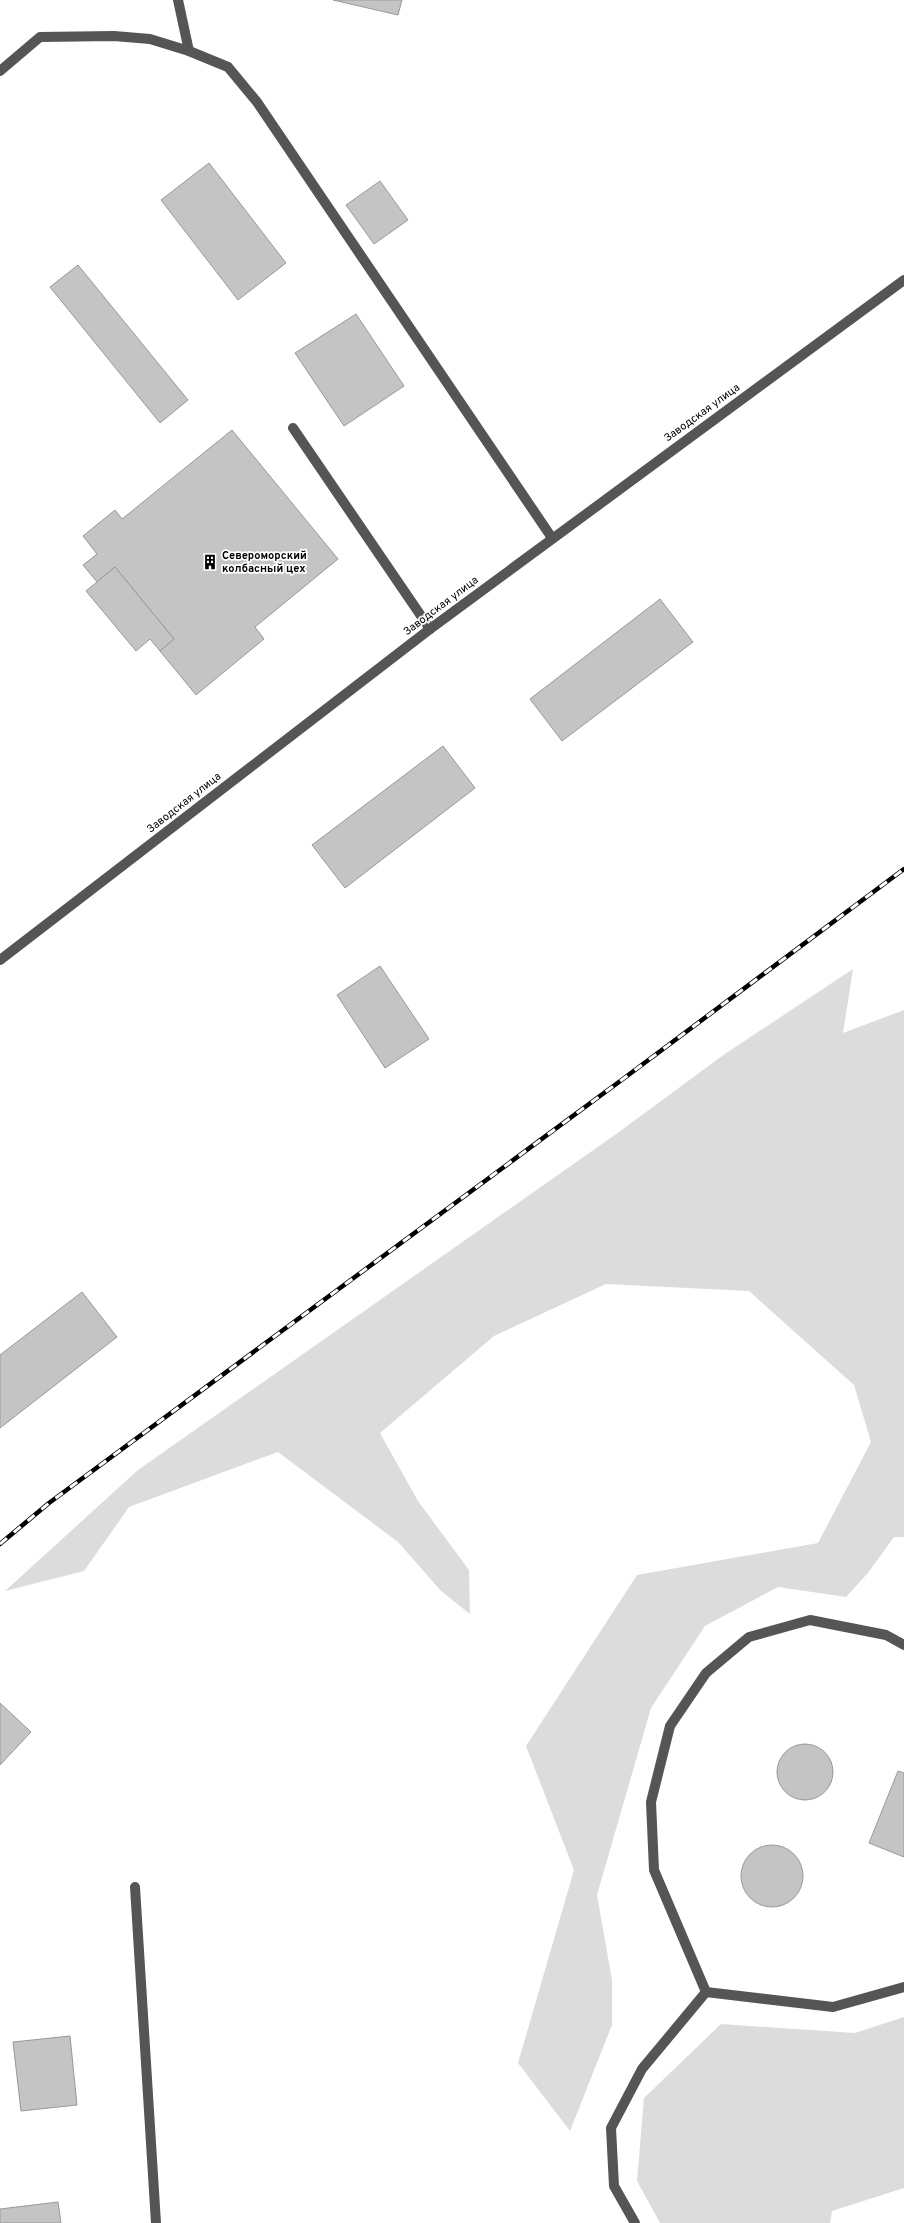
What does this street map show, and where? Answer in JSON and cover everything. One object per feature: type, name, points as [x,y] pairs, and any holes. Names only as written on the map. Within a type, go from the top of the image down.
[{"type":"street","points":[[178,0],[189,51]]},
{"type":"street","points":[[0,71],[40,37],[114,36],[150,39],[189,51],[228,67],[257,102],[552,538]]},
{"type":"street","name":"Заводская улица","points":[[0,960],[430,629],[904,280]]},
{"type":"street","points":[[293,428],[430,629]]},
{"type":"street","points":[[706,1992],[654,1870],[651,1802],[670,1726],[706,1673],[749,1636],[810,1620],[886,1635],[904,1645]]},
{"type":"street","points":[[135,1887],[156,2223]]},
{"type":"street","points":[[706,1992],[834,2007],[904,1987]]},
{"type":"street","points":[[635,2223],[614,2186],[611,2128],[642,2068],[706,1992]]},
{"type":"shaded area","points":[[853,969],[843,1033],[904,1010],[904,1537],[894,1537],[868,1573],[846,1597],[778,1587],[705,1626],[651,1708],[597,1895],[612,1980],[612,2025],[570,2131],[518,2063],[574,1870],[526,1746],[637,1575],[818,1543],[871,1442],[854,1385],[749,1291],[606,1284],[494,1336],[380,1433],[418,1501],[469,1570],[470,1614],[441,1591],[398,1542],[278,1452],[129,1507],[84,1571],[5,1591],[138,1470],[619,1132],[722,1056]]},
{"type":"shaded area","points":[[904,2017],[904,2188],[832,2211],[830,2223],[660,2223],[637,2181],[644,2098],[721,2024],[855,2033]]},
{"type":"building","points":[[333,0],[402,0],[398,15]]},
{"type":"building","points":[[209,163],[286,263],[238,300],[161,200]]},
{"type":"building","points":[[380,181],[408,220],[374,244],[346,205]]},
{"type":"building","points":[[78,265],[188,400],[160,423],[50,287]]},
{"type":"building","points":[[356,314],[404,386],[344,426],[295,353]]},
{"type":"building","name":"Североморский колбасный цех","points":[[232,430],[338,559],[255,627],[264,639],[196,695],[160,651],[174,639],[115,567],[97,582],[83,565],[97,554],[83,536],[115,510],[122,519]]},
{"type":"building","points":[[115,567],[174,639],[160,651],[150,639],[136,651],[86,591]]},
{"type":"building","points":[[660,599],[693,642],[562,741],[530,699]]},
{"type":"building","points":[[443,746],[475,788],[345,888],[312,845]]},
{"type":"building","points":[[380,966],[429,1039],[385,1068],[337,995]]},
{"type":"building","points":[[82,1292],[117,1337],[0,1428],[0,1355]]},
{"type":"building","points":[[0,1703],[31,1732],[0,1765]]},
{"type":"building","points":[[800,1744],[810,1744],[825,1752],[831,1761],[833,1772],[831,1783],[825,1792],[810,1800],[800,1800],[789,1795],[782,1788],[777,1777],[777,1767],[782,1756],[789,1749]]},
{"type":"building","points":[[898,1771],[904,1773],[904,1857],[869,1843]]},
{"type":"building","points":[[772,1845],[789,1850],[794,1854],[798,1859],[803,1876],[798,1893],[794,1898],[789,1902],[772,1907],[755,1902],[750,1898],[746,1893],[741,1876],[746,1859],[750,1854],[755,1850]]},
{"type":"building","points":[[70,2036],[77,2105],[21,2111],[13,2042]]},
{"type":"building","points":[[58,2202],[61,2223],[0,2223],[0,2209]]},
{"type":"railway","points":[[0,1544],[49,1503],[627,1076],[904,869]]},
{"type":"place","name":"Североморский колбасный цех","points":[[210,562]]}]
